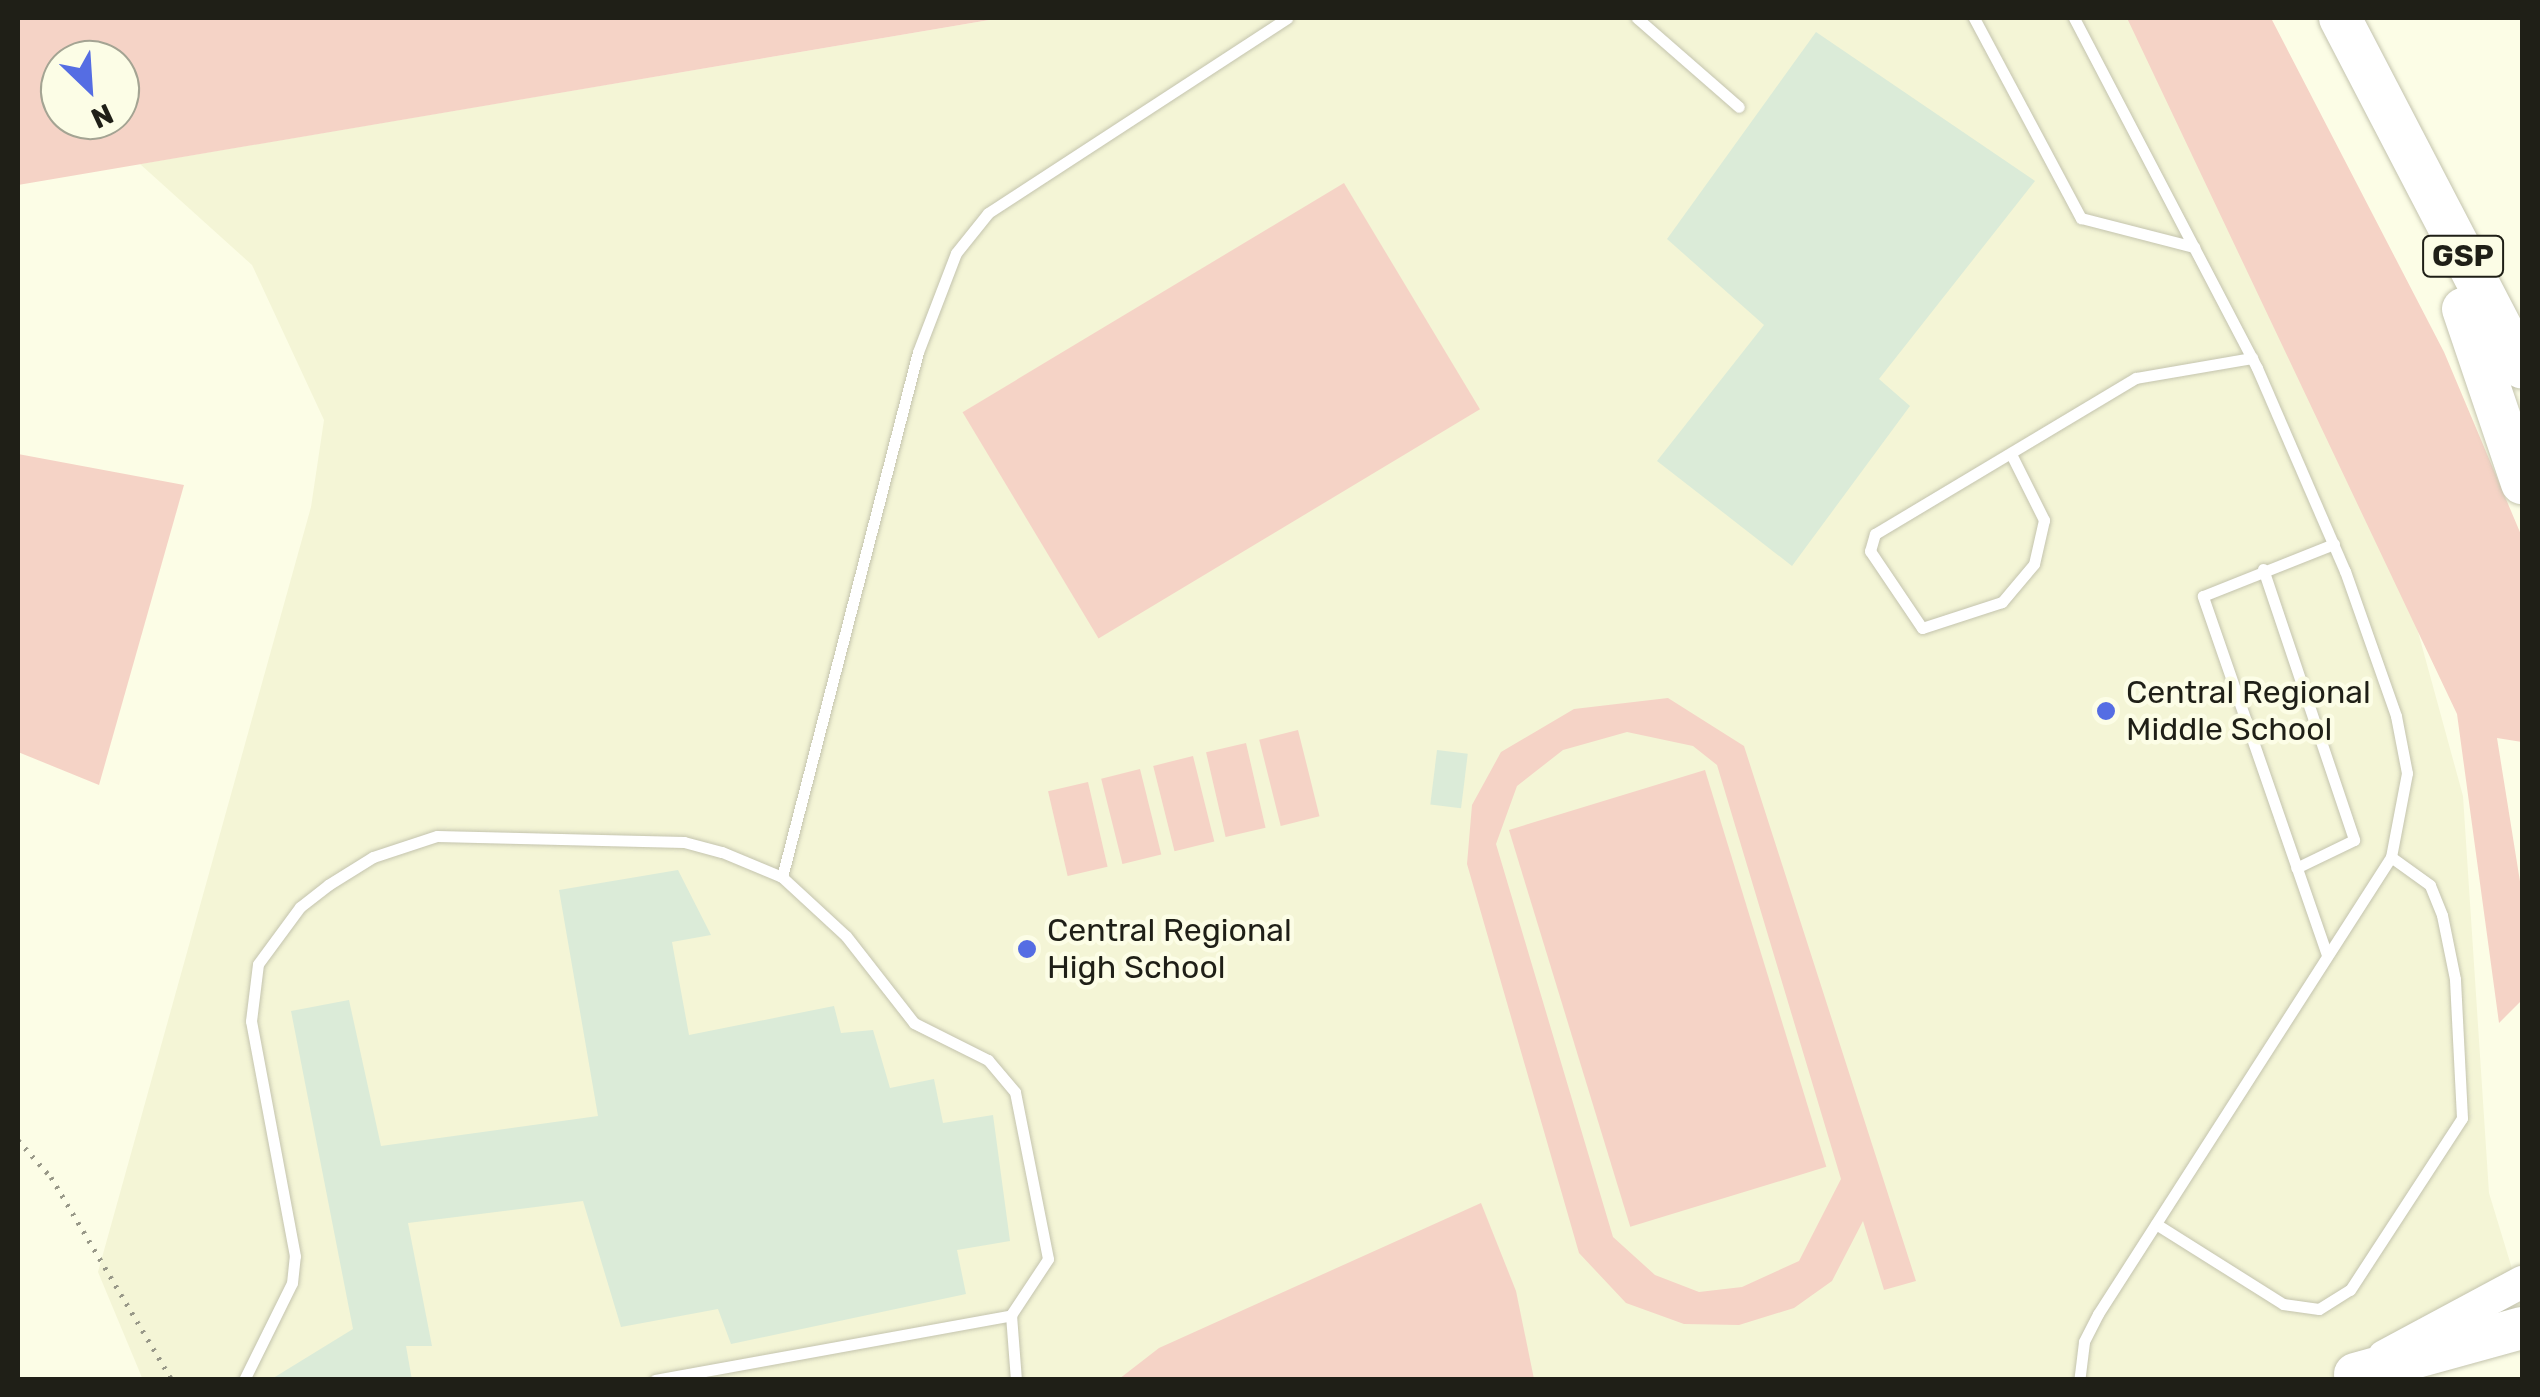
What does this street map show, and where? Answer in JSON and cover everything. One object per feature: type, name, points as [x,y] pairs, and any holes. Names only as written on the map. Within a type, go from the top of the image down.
[{"type":"highway","name":"GSP","points":[[2340,18],[2522,368]]},
{"type":"highway","points":[[2404,144],[2522,483]]},
{"type":"highway","points":[[2351,1377],[2522,1328]]},
{"type":"main road","points":[[2351,1377],[2522,1282]]},
{"type":"lane","points":[[782,877],[918,352],[956,253],[988,213],[1287,18]]},
{"type":"lane","points":[[1637,18],[1739,107]]},
{"type":"lane","points":[[1974,18],[2081,218],[2194,247]]},
{"type":"lane","points":[[2074,18],[2252,358],[2334,544],[2396,716],[2407,773],[2391,858],[2084,1342],[2079,1380]]},
{"type":"lane","points":[[2011,454],[2044,520],[2034,564],[1989,609],[1922,628],[1870,551],[1875,534],[2136,378],[2252,358]]},
{"type":"lane","points":[[2327,955],[2204,602],[2211,588],[2334,544]]},
{"type":"lane","points":[[2264,569],[2354,840],[2347,850],[2296,868]]},
{"type":"lane","points":[[244,1380],[292,1283],[295,1256],[250,988],[266,951],[300,907],[373,857],[437,836],[684,842],[782,877],[846,936],[914,1023],[988,1060],[1015,1092],[1048,1259],[1011,1315],[1016,1380]]},
{"type":"lane","points":[[2156,1224],[2283,1304],[2319,1309],[2350,1290],[2462,1118],[2455,978],[2442,915],[2430,884],[2391,858]]},
{"type":"lane","points":[[655,1380],[1011,1315]]},
{"type":"path","points":[[18,1140],[51,1177],[172,1380]]},
{"type":"shaded area","points":[[18,18],[1001,18],[18,185]]},
{"type":"shaded area","name":"Central Regional High School","points":[[1001,18],[2138,18],[2400,566],[2463,796],[2489,1193],[2517,1285],[2346,1380],[143,1380],[98,1272],[311,507],[324,420],[252,265],[140,164]]},
{"type":"shaded area","points":[[2127,18],[2271,18],[2444,352],[2522,537],[2522,742],[2497,738],[2522,894],[2522,1000],[2499,1023],[2457,714]]},
{"type":"shaded area","points":[[1344,183],[1480,409],[1099,638],[963,412]]},
{"type":"shaded area","points":[[18,454],[184,485],[99,785],[18,752]]},
{"type":"shaded area","points":[[1668,698],[1744,746],[1916,1281],[1884,1290],[1863,1221],[1832,1281],[1794,1308],[1739,1325],[1684,1324],[1626,1303],[1579,1253],[1467,864],[1472,805],[1501,752],[1574,709]],"holes":[[[1627,732],[1693,746],[1717,765],[1841,1179],[1799,1261],[1742,1287],[1699,1292],[1655,1275],[1613,1237],[1496,844],[1517,786],[1563,750]]]},
{"type":"shaded area","points":[[1298,730],[1320,816],[1281,826],[1259,740]]},
{"type":"shaded area","points":[[1246,743],[1266,828],[1226,837],[1206,752]]},
{"type":"shaded area","points":[[1193,756],[1214,841],[1175,851],[1153,766]]},
{"type":"shaded area","points":[[1140,769],[1161,854],[1122,864],[1101,779]]},
{"type":"shaded area","points":[[1705,770],[1826,1167],[1630,1227],[1509,830]]},
{"type":"shaded area","points":[[1088,782],[1108,867],[1068,876],[1048,791]]},
{"type":"shaded area","points":[[1481,1203],[1516,1291],[1534,1379],[1119,1379],[1159,1348]]},
{"type":"building","points":[[1816,32],[2035,181],[1879,379],[1910,406],[1792,566],[1657,461],[1764,325],[1667,239]]},
{"type":"building","points":[[1437,750],[1468,754],[1461,808],[1430,805]]},
{"type":"building","points":[[678,870],[711,935],[672,942],[689,1035],[834,1006],[841,1033],[873,1030],[890,1088],[934,1079],[943,1123],[993,1115],[1010,1241],[957,1250],[966,1294],[731,1344],[718,1309],[621,1327],[583,1201],[408,1223],[432,1346],[406,1346],[412,1380],[270,1380],[353,1329],[291,1011],[349,1000],[381,1146],[598,1116],[559,890]]},
{"type":"place","name":"Central Regional Middle School","points":[[2106,711]]},
{"type":"place","name":"Central Regional High School","points":[[1027,949]]}]
